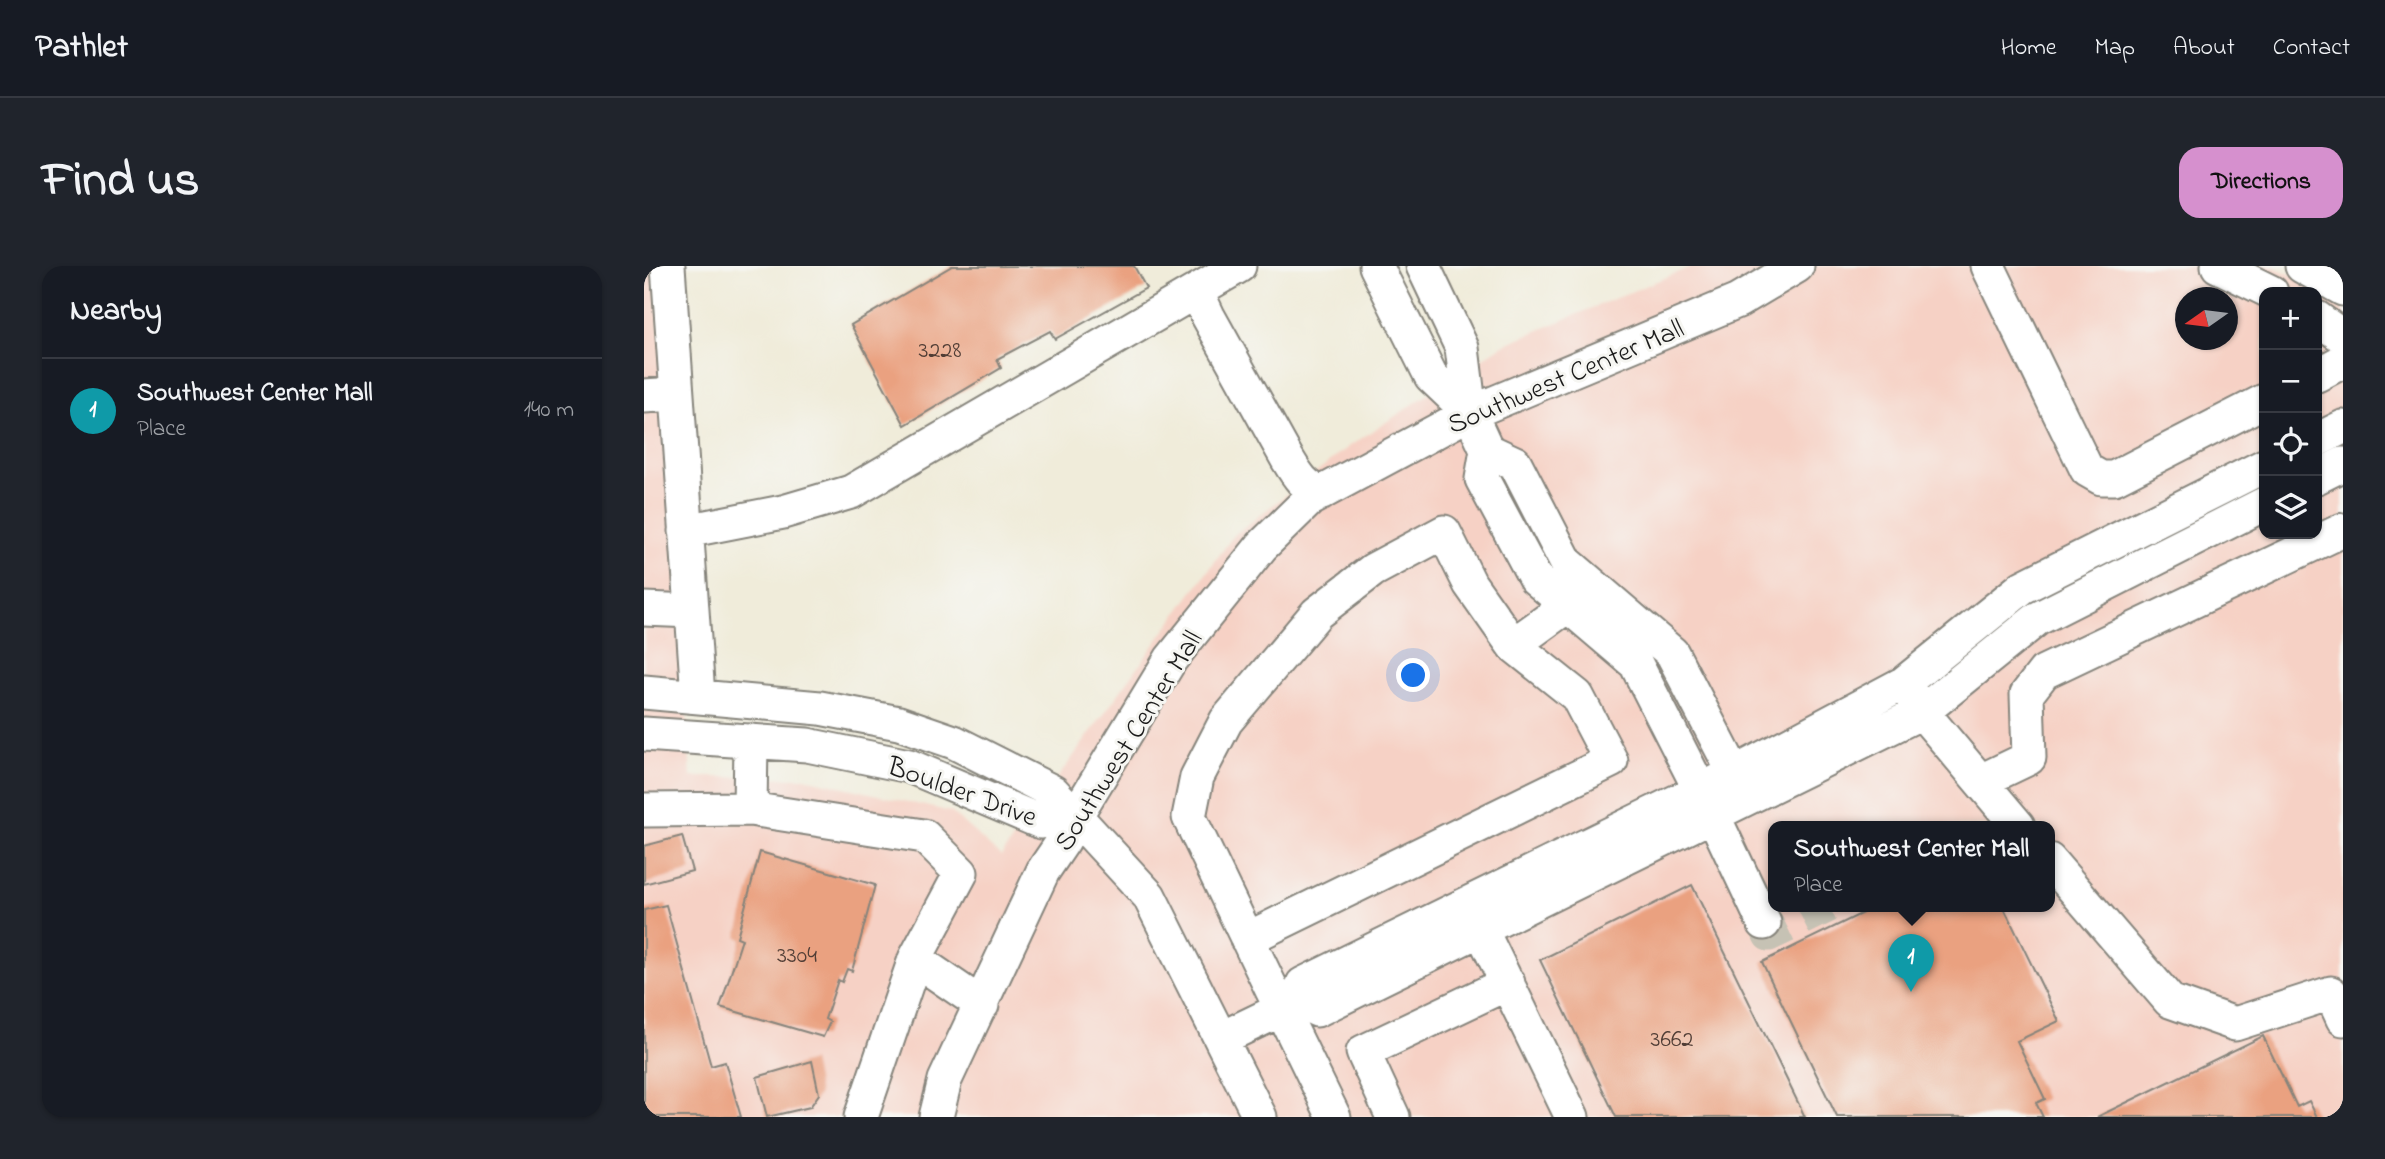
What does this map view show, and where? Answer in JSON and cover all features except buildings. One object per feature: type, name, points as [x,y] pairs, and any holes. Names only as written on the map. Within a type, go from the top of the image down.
[{"type":"street","points":[[668,266],[657,307],[660,395],[686,531],[698,696]]},
{"type":"street","points":[[686,531],[783,512],[851,492],[1239,266]]},
{"type":"street","points":[[1376,266],[1431,376],[1470,413]]},
{"type":"street","points":[[1423,266],[1462,348],[1470,413],[1487,450],[1482,479],[1535,578],[1636,664],[1763,923]]},
{"type":"street","name":"Southwest Center Mall","points":[[936,1117],[945,1080],[1043,871],[1171,659],[1262,546],[1310,499],[1470,413],[1738,301],[1797,266]]},
{"type":"street","points":[[1988,266],[2087,470],[2101,478],[2114,478],[2259,404]]},
{"type":"street","points":[[2218,266],[2261,287]]},
{"type":"street","points":[[2302,266],[2343,289]]},
{"type":"street","points":[[1202,288],[1202,303],[1208,316],[1288,460],[1301,481],[1322,493]]},
{"type":"street","points":[[2322,322],[2343,337]]},
{"type":"street","points":[[2322,372],[2343,361]]},
{"type":"street","points":[[2322,438],[2343,427]]},
{"type":"street","points":[[1487,450],[1515,463],[1566,562],[1672,653],[1741,786]]},
{"type":"street","points":[[2319,476],[2343,464]]},
{"type":"street","points":[[1741,786],[1904,683],[2024,587],[2259,469]]},
{"type":"street","points":[[1222,1038],[1290,1005],[1317,1010],[1475,916],[1741,786],[1922,712],[2037,619],[2259,507]]},
{"type":"street","points":[[1981,781],[2029,758],[2027,694],[2044,673],[2343,530]]},
{"type":"street","points":[[1247,939],[1611,761],[1577,696],[1513,645],[1470,584],[1444,532],[1373,570],[1317,613],[1226,722],[1197,777],[1194,790],[1189,817],[1247,939],[1290,1005],[1334,1117]]},
{"type":"street","points":[[1513,645],[1567,606]]},
{"type":"street","points":[[644,609],[692,611]]},
{"type":"street","points":[[1904,683],[1922,712],[1981,781],[2005,821]]},
{"type":"street","name":"Boulder Drive","points":[[644,692],[820,708],[899,723],[954,742],[1052,792],[1075,817]]},
{"type":"street","name":"Boulder Drive","points":[[644,734],[807,745],[909,766],[1041,822],[1075,817]]},
{"type":"street","points":[[750,809],[751,741]]},
{"type":"street","points":[[644,810],[750,809],[924,836],[961,873],[915,959],[861,1117]]},
{"type":"street","points":[[1075,817],[1149,895],[1260,1117]]},
{"type":"street","points":[[2055,867],[2171,1001],[2235,1024],[2331,993],[2343,1019]]},
{"type":"street","points":[[1475,916],[1572,1117]]},
{"type":"street","points":[[915,959],[982,1005]]},
{"type":"street","points":[[1394,1117],[1363,1052],[1508,983]]},
{"type":"shaded area","points":[[644,266],[655,266],[691,777],[805,778],[951,812],[1001,856],[1234,535],[1350,446],[1503,345],[1693,266],[2272,266],[2301,279],[2312,287],[2259,287],[2259,539],[2322,539],[2322,295],[2343,311],[2343,1117],[644,1117]]},
{"type":"tunnel","points":[[1764,923],[1769,935],[1817,912]]},
{"type":"place","name":"Southwest Center Mall","points":[[1911,992]]}]
